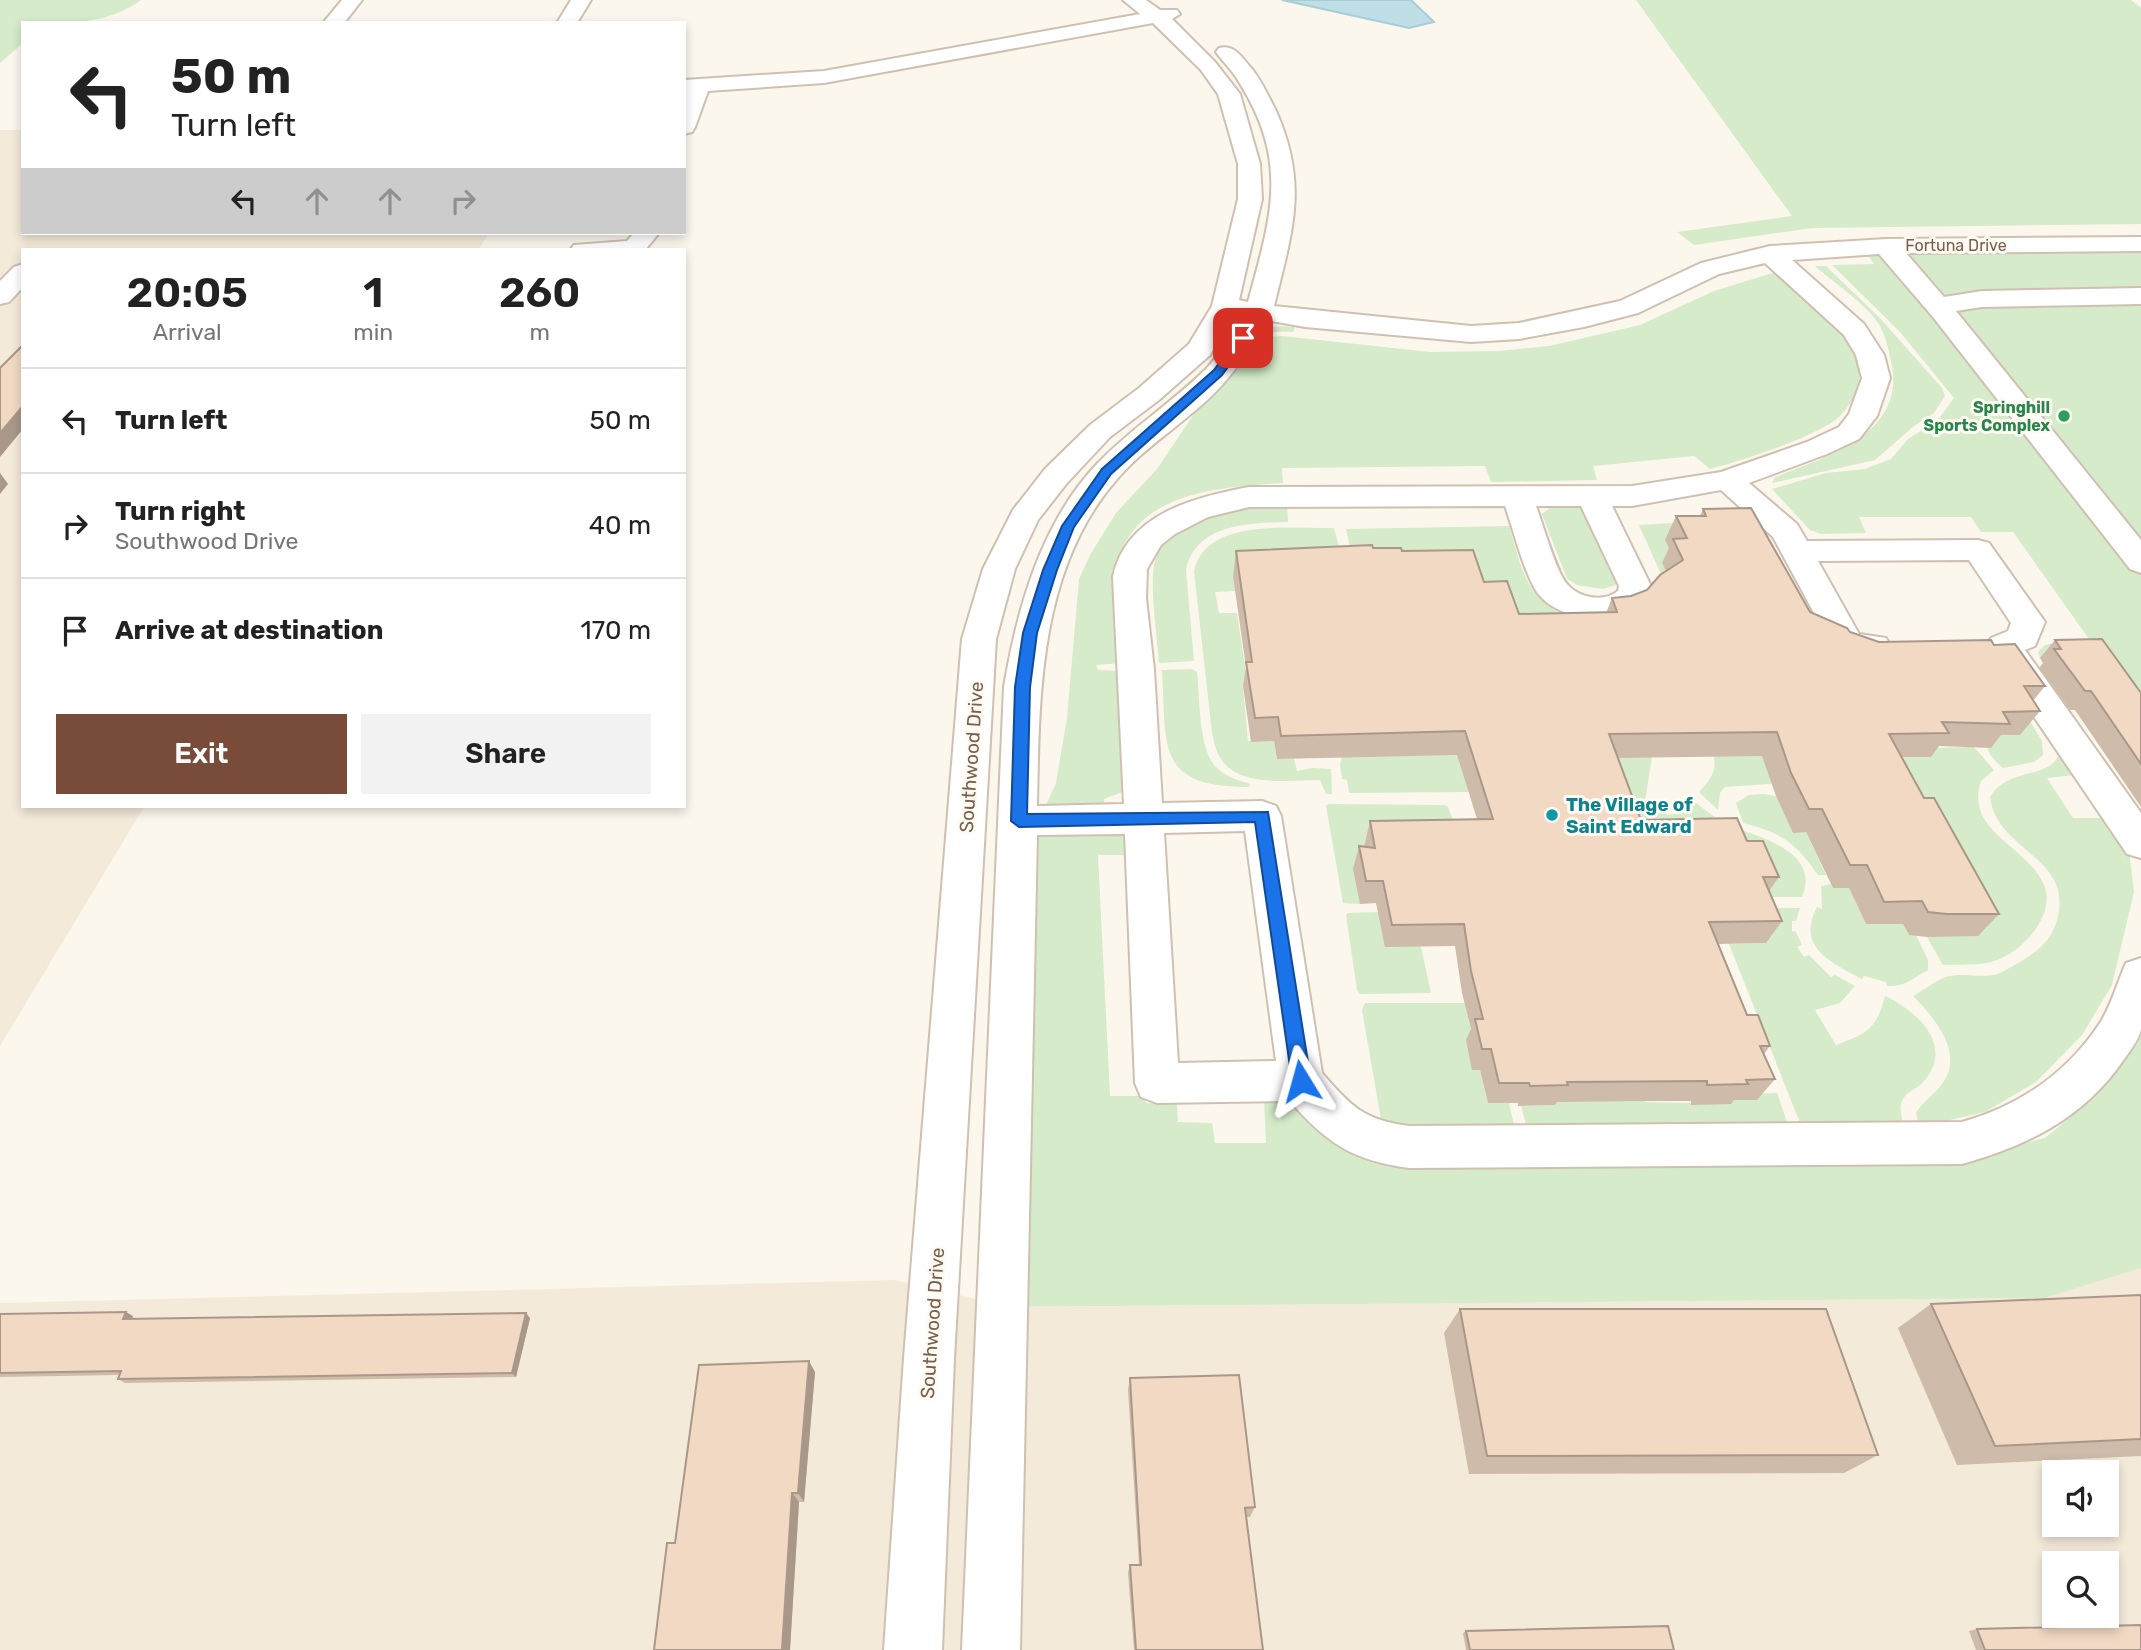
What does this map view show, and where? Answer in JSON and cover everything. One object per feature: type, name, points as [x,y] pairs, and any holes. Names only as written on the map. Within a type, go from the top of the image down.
[{"type":"street","points":[[333,21],[352,0]]},
{"type":"street","points":[[568,21],[581,0]]},
{"type":"street","points":[[686,115],[691,86],[824,78],[1159,7]]},
{"type":"street","name":"Southwood Drive","points":[[991,1650],[1022,687],[1030,633],[1050,570],[1068,526],[1107,471],[1218,373],[1242,309],[1282,223],[1285,193],[1274,132],[1247,77],[1219,43],[1159,7]]},
{"type":"street","name":"Fortuna Drive","points":[[1242,309],[1410,330],[1471,334],[1519,331],[1584,319],[1629,307],[1710,268],[1770,254],[1886,246],[2141,244]]},
{"type":"street","points":[[1886,246],[1942,311],[2141,562]]},
{"type":"street","points":[[1301,1081],[1157,1083],[1131,569],[1144,546],[1166,525],[1197,508],[1249,497],[1517,495],[1594,498],[1653,493],[1727,480],[1817,448],[1849,433],[1863,416],[1875,378],[1870,355],[1854,330],[1770,254]]},
{"type":"street","points":[[0,260],[21,260]]},
{"type":"street","points":[[0,296],[21,274]]},
{"type":"street","points":[[1942,311],[1947,304],[1982,299],[2141,296]]},
{"type":"street","name":"Southwood Drive","points":[[914,1650],[930,1344],[979,639],[999,569],[1024,517],[1056,476],[1100,431],[1149,394],[1242,309]]},
{"type":"street","points":[[1727,480],[1779,523],[1798,551],[1848,646],[1909,646]]},
{"type":"street","points":[[1517,495],[1550,589],[1570,603],[1583,608],[1608,609],[1628,602],[1634,595],[1635,586],[1594,498]]},
{"type":"street","points":[[1798,551],[1978,550],[2028,622],[2023,638],[2003,646],[1966,646]]},
{"type":"street","points":[[2003,646],[2141,843]]},
{"type":"street","points":[[1019,821],[1262,816],[1301,1081],[1343,1127],[1384,1145],[1962,1143],[1988,1138],[2041,1112],[2077,1085],[2122,1029],[2141,976]]},
{"type":"shaded area","points":[[0,130],[21,130],[21,235],[488,235],[479,248],[21,248],[21,808],[143,808],[0,1046]]},
{"type":"shaded area","points":[[2141,1268],[2141,1650],[0,1650],[0,1303],[894,1280],[1011,1307],[2045,1298]]},
{"type":"green space","points":[[0,0],[141,0],[114,15],[99,19],[21,21],[21,45],[0,63]]},
{"type":"green space","points":[[1636,0],[2131,0],[2141,8],[2141,224],[1812,228],[1694,245],[1677,232],[1792,216]]},
{"type":"green space","points":[[2141,252],[2141,734],[2086,658],[2040,658],[2038,652],[2045,645],[2089,639],[2013,532],[1981,532],[1971,517],[1859,517],[1866,533],[1821,534],[1810,530],[1772,489],[1826,473],[1865,469],[1891,459],[1908,439],[1937,421],[1954,398],[1900,332],[1832,265],[1874,264],[1867,254]]},
{"type":"green space","points":[[1815,266],[1826,266],[1879,317],[1942,388],[1945,396],[1934,413],[1914,426],[1875,460],[1772,483],[1775,477],[1816,461],[1857,440],[1886,410],[1892,390],[1892,366],[1879,324],[1857,301]]},
{"type":"green space","points":[[1776,272],[1835,323],[1853,346],[1860,365],[1854,397],[1840,416],[1830,424],[1797,440],[1710,469],[1694,456],[1593,466],[1597,480],[1491,482],[1485,466],[1282,468],[1283,483],[1229,488],[1176,500],[1153,512],[1134,529],[1122,552],[1116,581],[1121,663],[1096,665],[1098,670],[1122,671],[1125,791],[1104,799],[1105,831],[1129,841],[1126,855],[1098,855],[1110,1096],[1142,1096],[1146,1103],[1177,1103],[1178,1122],[1212,1123],[1215,1143],[1266,1143],[1264,1100],[1291,1107],[1319,1127],[1965,1158],[2045,1138],[2091,1100],[2137,1044],[2141,1034],[2141,1268],[2045,1298],[999,1307],[1033,834],[1056,783],[1067,718],[1079,579],[1090,555],[1116,513],[1157,469],[1240,345],[1265,329],[1286,326],[1295,327],[1293,332],[1261,335],[1248,349],[1253,350],[1269,337],[1282,336],[1430,352],[1499,351],[1549,346],[1640,325],[1714,291]]},
{"type":"green space","points":[[1574,503],[1584,507],[1620,579],[1616,585],[1602,589],[1577,585],[1567,579],[1542,514],[1555,504]]},
{"type":"green space","points":[[1287,504],[1288,522],[1258,523],[1226,529],[1212,534],[1191,554],[1186,570],[1194,661],[1159,663],[1153,587],[1154,565],[1161,547],[1173,533],[1208,515],[1250,507]]},
{"type":"green space","points":[[1688,522],[1676,563],[1663,563],[1667,574],[1661,574],[1639,525]]},
{"type":"green space","points":[[1509,526],[1528,583],[1545,603],[1574,620],[1538,638],[1354,566],[1346,529]]},
{"type":"green space","points":[[1275,528],[1334,528],[1344,566],[1234,576],[1235,591],[1215,592],[1219,613],[1237,613],[1248,686],[1243,687],[1248,741],[1274,741],[1277,759],[1294,759],[1297,771],[1312,768],[1331,769],[1332,794],[1326,794],[1320,780],[1279,781],[1250,778],[1226,765],[1218,754],[1212,733],[1194,571],[1201,554],[1215,542],[1232,534]]},
{"type":"green space","points":[[1192,669],[1197,672],[1203,736],[1210,759],[1224,773],[1250,784],[1249,787],[1218,785],[1196,779],[1181,770],[1172,757],[1164,720],[1162,670]]},
{"type":"green space","points":[[2021,706],[2042,741],[2043,755],[2034,762],[2003,768],[1990,754],[1984,736]]},
{"type":"green space","points":[[2055,744],[2075,775],[2047,778],[2073,818],[2102,818],[2128,843],[2134,892],[2112,985],[2082,1035],[2036,1082],[1985,1112],[1919,1127],[1916,1113],[1942,1084],[1950,1061],[1949,1049],[1938,1026],[1913,996],[1953,975],[1991,975],[2004,971],[2040,948],[2056,922],[2059,910],[2058,892],[2052,877],[2005,829],[1995,815],[1990,797],[2007,781],[2046,768],[2053,763],[2058,756]]},
{"type":"green space","points":[[1974,747],[1994,770],[1981,781],[1978,799],[1981,813],[2000,838],[2036,871],[2047,897],[2041,921],[2024,943],[2013,951],[1991,962],[1943,965],[1927,937],[1955,893],[1897,748],[1903,757],[1931,757],[1926,748]]},
{"type":"green space","points":[[1712,749],[1767,749],[1783,783],[1725,787],[1720,793],[1718,810],[1699,792],[1713,772]]},
{"type":"green space","points":[[1649,750],[1652,757],[1645,801],[1661,802],[1667,815],[1682,813],[1678,800],[1689,797],[1724,822],[1784,848],[1803,868],[1806,881],[1802,897],[1762,897],[1631,850],[1596,751]]},
{"type":"green space","points":[[1467,755],[1469,792],[1349,793],[1347,780],[1342,779],[1340,765],[1342,756]]},
{"type":"green space","points":[[1749,795],[1776,796],[1793,832],[1806,832],[1826,875],[1818,875],[1802,854],[1786,840],[1743,823],[1736,803]]},
{"type":"green space","points":[[1444,805],[1448,807],[1455,825],[1369,869],[1360,904],[1343,903],[1326,806]]},
{"type":"green space","points":[[1831,884],[1833,888],[1849,888],[1866,924],[1903,924],[1909,935],[1916,935],[1928,960],[1928,970],[1904,983],[1887,986],[1886,982],[1864,976],[1862,979],[1829,960],[1814,943],[1811,933],[1817,907],[1822,909],[1821,886]]},
{"type":"green space","points":[[1751,908],[1800,908],[1796,921],[1792,921],[1792,931],[1796,932],[1802,945],[1797,947],[1804,957],[1809,955],[1831,977],[1835,975],[1855,986],[1840,1003],[1815,1010],[1836,1045],[1869,1029],[1878,1016],[1885,996],[1909,1011],[1928,1031],[1934,1042],[1933,1068],[1922,1083],[1903,1099],[1901,1109],[1904,1126],[1802,1128],[1729,944],[1766,943]]},
{"type":"green space","points":[[1377,912],[1421,947],[1431,993],[1360,994],[1357,990],[1346,915]]},
{"type":"green space","points":[[1611,994],[1645,1102],[1730,1104],[1730,1100],[1755,1094],[1777,1093],[1790,1130],[1528,1132],[1521,1106],[1555,1105]]},
{"type":"green space","points":[[1365,1003],[1465,1003],[1473,1040],[1472,1069],[1480,1070],[1488,1103],[1509,1103],[1516,1134],[1382,1125],[1362,1010]]},
{"type":"water","points":[[1282,0],[1411,0],[1434,22],[1409,28]]},
{"type":"building","points":[[21,347],[21,408],[0,433],[0,368]]},
{"type":"building","name":"The Village of Saint Edward","points":[[1751,508],[1810,612],[1847,628],[1850,632],[1879,642],[1991,640],[1994,645],[2015,644],[2045,686],[2024,686],[2040,711],[2003,712],[2010,724],[1942,722],[1949,733],[1889,734],[1924,798],[1934,798],[1999,914],[1947,914],[1928,912],[1922,901],[1884,902],[1867,865],[1850,865],[1822,809],[1809,809],[1791,773],[1777,732],[1609,734],[1641,820],[1737,818],[1747,841],[1763,841],[1779,877],[1763,877],[1782,921],[1709,922],[1747,1015],[1758,1015],[1770,1046],[1760,1046],[1775,1079],[1746,1080],[1748,1084],[1707,1085],[1707,1081],[1567,1082],[1568,1085],[1530,1086],[1529,1083],[1499,1083],[1491,1049],[1482,1049],[1475,1019],[1483,1019],[1471,971],[1464,924],[1392,925],[1383,881],[1366,881],[1359,846],[1375,848],[1370,821],[1493,819],[1465,731],[1281,736],[1278,717],[1255,718],[1246,662],[1252,662],[1236,551],[1372,545],[1373,548],[1401,548],[1402,551],[1473,550],[1484,582],[1507,581],[1519,614],[1617,612],[1612,598],[1631,596],[1647,590],[1660,575],[1683,560],[1673,539],[1687,538],[1676,516],[1706,516],[1703,509]]},
{"type":"building","points":[[2102,639],[2141,693],[2141,764],[2091,691],[2085,691],[2054,649],[2061,649],[2055,640]]},
{"type":"building","points":[[2141,1295],[2141,1439],[1995,1446],[1931,1304]]},
{"type":"building","points":[[1460,1309],[1826,1309],[1878,1455],[1487,1456]]},
{"type":"building","points":[[126,1312],[123,1319],[526,1313],[512,1373],[118,1379],[121,1371],[0,1373],[0,1314]]},
{"type":"building","points":[[809,1361],[798,1493],[792,1493],[782,1650],[654,1650],[667,1543],[675,1543],[699,1365]]},
{"type":"building","points":[[1239,1375],[1255,1507],[1245,1508],[1263,1650],[1136,1650],[1130,1565],[1141,1565],[1130,1378]]},
{"type":"building","points":[[2141,1625],[2141,1650],[1985,1650],[1977,1629],[2119,1628],[2119,1626]]},
{"type":"building","points":[[1668,1626],[1674,1650],[1470,1650],[1466,1631]]},
{"type":"place","name":"Springhill Sports Complex","points":[[2064,416]]},
{"type":"place","name":"The Village of Saint Edward","points":[[1552,815]]},
{"type":"route","points":[[1243,338],[1218,373],[1107,471],[1068,526],[1050,570],[1030,633],[1022,687],[1019,821],[1262,816],[1301,1081]]}]
